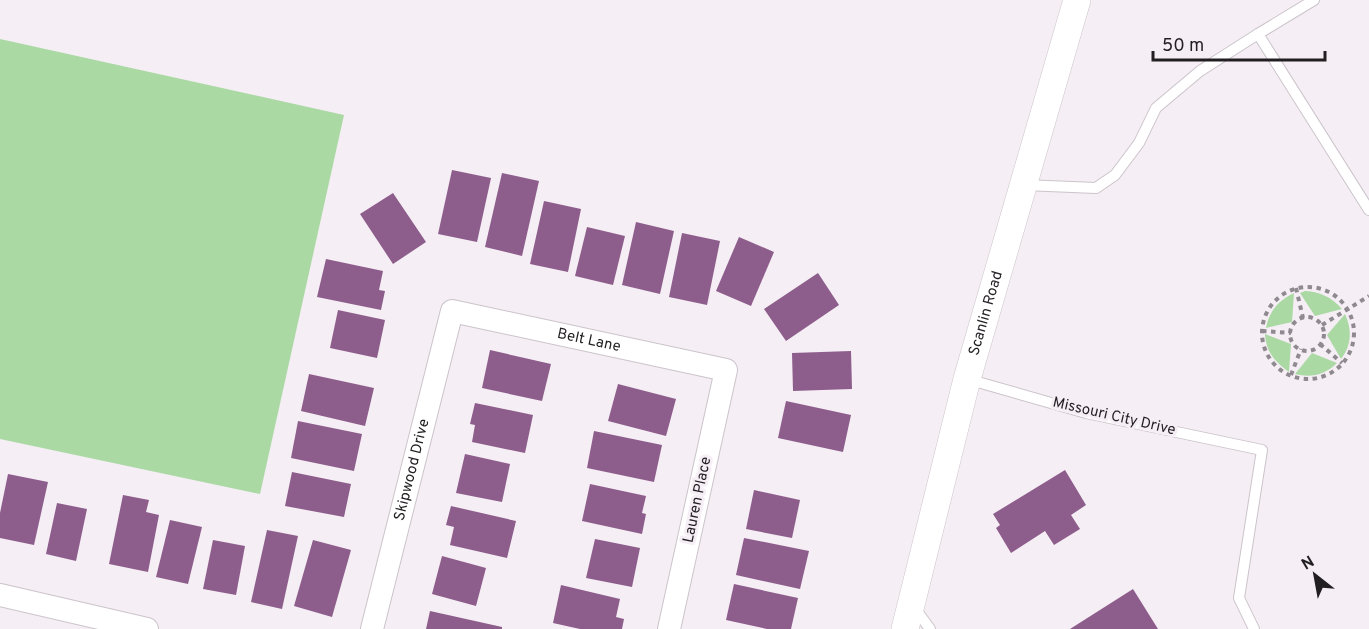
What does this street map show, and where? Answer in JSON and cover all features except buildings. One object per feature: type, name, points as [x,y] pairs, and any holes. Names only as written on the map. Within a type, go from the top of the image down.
[{"type":"street","name":"Scanlin Road","points":[[908,616],[967,379],[1077,0]]},
{"type":"street","name":"Belt Lane","points":[[452,311],[726,370]]},
{"type":"street","name":"Skipwood Drive","points":[[372,629],[452,311]]},
{"type":"street","name":"Lauren Place","points":[[669,629],[726,370]]},
{"type":"street","points":[[0,595],[82,622],[147,629]]},
{"type":"lane","points":[[1023,185],[1096,188],[1115,175],[1139,143],[1156,108],[1200,71],[1314,0]]},
{"type":"lane","points":[[1258,34],[1369,210]]},
{"type":"lane","name":"Missouri City Drive","points":[[967,379],[1086,413],[1262,450],[1239,598],[1254,629]]},
{"type":"lane","points":[[908,616],[930,629]]},
{"type":"path","points":[[1310,286],[1325,290],[1338,298],[1348,309],[1354,324],[1354,339],[1349,354],[1328,375],[1313,379],[1298,378],[1272,363],[1265,349],[1262,331],[1270,306],[1281,295],[1296,288],[1310,286]]},
{"type":"path","points":[[1296,288],[1303,318]]},
{"type":"path","points":[[1322,325],[1369,296]]},
{"type":"path","points":[[1303,318],[1313,318],[1322,325],[1324,335],[1320,344],[1310,350],[1301,349],[1292,341],[1293,325],[1303,318]]},
{"type":"path","points":[[1262,331],[1291,333]]},
{"type":"path","points":[[1320,344],[1342,363]]},
{"type":"path","points":[[1291,375],[1301,349]]},
{"type":"green space","points":[[0,39],[344,115],[260,494],[0,439]]},
{"type":"green space","points":[[1305,291],[1325,296],[1342,309],[1315,316],[1300,293]]},
{"type":"green space","points":[[1294,293],[1292,322],[1266,328],[1276,307]]},
{"type":"green space","points":[[1345,314],[1350,337],[1345,354],[1341,359],[1327,335]]},
{"type":"green space","points":[[1265,334],[1291,344],[1289,372],[1272,356]]},
{"type":"green space","points":[[1312,353],[1337,363],[1318,374],[1307,376],[1295,374]]}]
